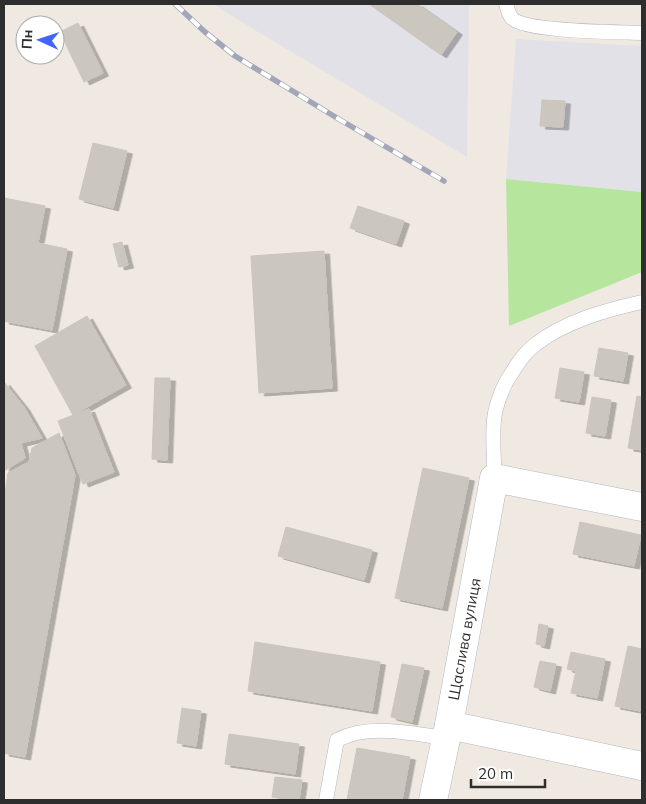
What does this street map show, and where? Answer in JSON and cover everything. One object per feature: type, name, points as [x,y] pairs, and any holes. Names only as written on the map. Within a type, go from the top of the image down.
[{"type":"street","points":[[494,478],[642,507]]},
{"type":"street","name":"Щаслива вулиця","points":[[433,800],[494,478]]},
{"type":"street","points":[[447,731],[642,766]]},
{"type":"lane","points":[[506,4],[512,19],[526,25],[561,29],[642,33]]},
{"type":"lane","points":[[494,478],[493,434],[499,397],[506,381],[524,355],[534,345],[561,328],[583,319],[642,302]]},
{"type":"lane","points":[[326,800],[338,740],[347,735],[367,730],[447,731]]},
{"type":"shaded area","points":[[213,4],[469,4],[467,157],[250,27]]},
{"type":"shaded area","points":[[516,39],[642,46],[642,192],[506,179]]},
{"type":"green space","points":[[506,179],[642,192],[642,272],[509,326]]},
{"type":"building","points":[[369,4],[417,4],[457,32],[441,55]]},
{"type":"building","points":[[78,23],[103,73],[84,82],[65,42],[65,30]]},
{"type":"building","points":[[542,100],[565,101],[563,127],[540,126]]},
{"type":"building","points":[[93,143],[127,151],[113,208],[79,199]]},
{"type":"building","points":[[4,198],[45,206],[38,243],[67,249],[52,330],[4,321]]},
{"type":"building","points":[[358,206],[404,221],[396,244],[350,228]]},
{"type":"building","points":[[122,242],[128,265],[119,267],[113,244]]},
{"type":"building","points":[[324,251],[332,388],[259,393],[251,256]]},
{"type":"building","points":[[87,316],[126,385],[73,415],[35,346]]},
{"type":"building","points":[[599,348],[628,353],[623,381],[594,376]]},
{"type":"building","points":[[560,368],[584,372],[579,402],[555,398]]},
{"type":"building","points":[[155,378],[170,378],[167,460],[152,459]]},
{"type":"building","points":[[4,382],[24,407],[42,438],[21,443],[25,458],[4,471]]},
{"type":"building","points":[[637,396],[642,397],[642,450],[628,448]]},
{"type":"building","points":[[592,397],[611,400],[605,436],[586,433]]},
{"type":"building","points":[[89,409],[114,472],[83,484],[58,421]]},
{"type":"building","points":[[59,433],[75,475],[25,757],[4,753],[4,499],[8,473],[29,462],[32,448]]},
{"type":"building","points":[[423,468],[469,478],[442,608],[395,598]]},
{"type":"building","points":[[580,522],[641,535],[634,566],[573,554]]},
{"type":"building","points":[[286,527],[372,550],[364,580],[278,556]]},
{"type":"building","points":[[539,624],[548,626],[544,646],[536,644]]},
{"type":"building","points":[[255,642],[380,662],[372,711],[248,691]]},
{"type":"building","points":[[628,646],[642,649],[642,702],[640,711],[615,706]]},
{"type":"building","points":[[571,652],[605,659],[597,698],[571,693],[576,671],[567,669]]},
{"type":"building","points":[[540,661],[556,664],[550,691],[534,687]]},
{"type":"building","points":[[402,664],[424,668],[412,722],[391,717]]},
{"type":"building","points":[[182,708],[201,711],[196,746],[177,743]]},
{"type":"building","points":[[229,734],[299,744],[295,774],[225,764]]},
{"type":"building","points":[[357,748],[410,757],[402,800],[347,800]]},
{"type":"building","points":[[275,777],[302,780],[299,800],[272,797]]},
{"type":"railway","points":[[175,4],[205,32],[235,56],[444,181]]}]
